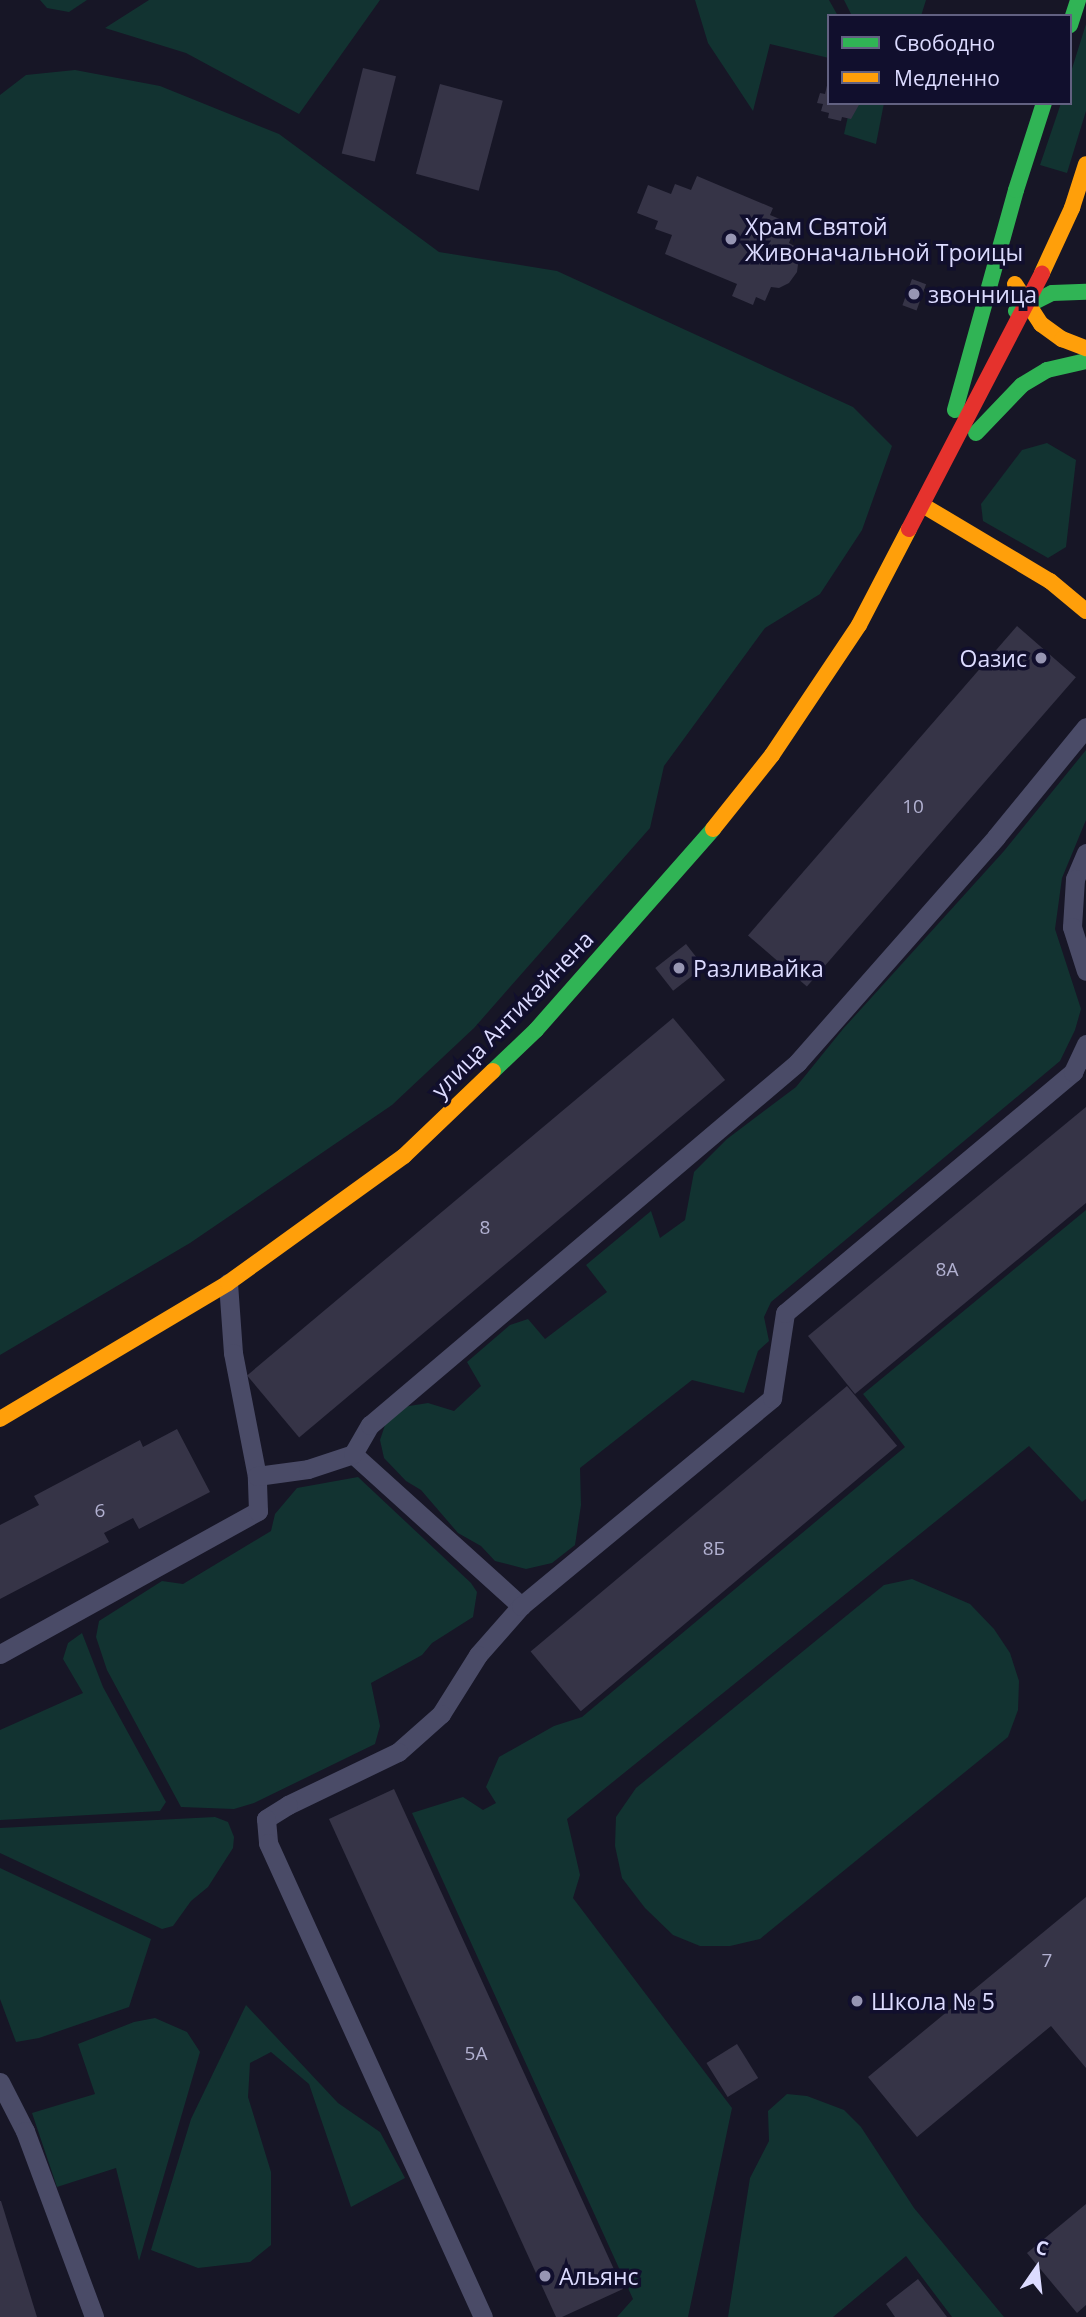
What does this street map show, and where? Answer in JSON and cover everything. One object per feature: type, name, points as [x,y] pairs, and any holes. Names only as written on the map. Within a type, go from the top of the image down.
[{"type":"street","points":[[1072,19],[1079,0]]},
{"type":"street","name":"улица Антикайнена","points":[[924,506],[1043,105]]},
{"type":"street","name":"улица Антикайнена","points":[[0,1419],[33,1402],[228,1283],[404,1156],[536,1030],[690,857],[772,755],[859,625],[924,506],[1027,304],[1072,208],[1086,164]]},
{"type":"street","points":[[1016,190],[1017,232],[1030,244],[1047,243],[1072,208]]},
{"type":"street","points":[[1016,190],[1009,262],[1014,282],[1041,324],[1062,339],[1086,348]]},
{"type":"street","points":[[1068,258],[1065,239],[1072,208]]},
{"type":"street","points":[[969,358],[1004,319],[1027,304],[1052,293],[1086,292]]},
{"type":"street","points":[[1086,361],[1047,370],[1022,385],[995,409],[924,506],[1050,581],[1086,611]]},
{"type":"lane","points":[[257,1476],[308,1469],[353,1454],[370,1425],[797,1063],[996,837],[1086,727]]},
{"type":"lane","points":[[1086,853],[1075,879],[1072,928],[1086,971]]},
{"type":"lane","points":[[483,2317],[268,1843],[266,1819],[288,1805],[398,1752],[440,1714],[478,1655],[521,1606],[772,1398],[785,1313],[1073,1072],[1086,1044]]},
{"type":"lane","points":[[0,1654],[258,1511],[257,1476],[233,1353],[228,1283]]},
{"type":"lane","points":[[353,1454],[521,1606]]},
{"type":"lane","points":[[0,2082],[25,2131],[94,2317]]},
{"type":"green space","points":[[40,0],[87,0],[69,12],[47,8]]},
{"type":"green space","points":[[149,0],[380,0],[299,114],[186,53],[105,28]]},
{"type":"green space","points":[[695,0],[829,0],[837,14],[827,14],[827,58],[770,44],[753,111],[708,43]]},
{"type":"green space","points":[[844,0],[926,0],[922,14],[851,14]]},
{"type":"green space","points":[[1086,24],[1086,111],[1067,173],[1040,165],[1060,105],[1072,105],[1072,69]]},
{"type":"green space","points":[[75,70],[160,86],[279,134],[439,252],[557,271],[853,407],[892,446],[862,530],[820,594],[765,628],[664,766],[650,828],[474,1028],[392,1105],[190,1243],[0,1355],[0,95],[26,75]]},
{"type":"green space","points":[[851,105],[884,105],[876,144],[844,134]]},
{"type":"green space","points":[[1047,443],[1076,460],[1066,547],[1048,558],[983,521],[981,504],[1022,450]]},
{"type":"green space","points":[[1086,750],[1086,820],[1062,878],[1055,929],[1081,1009],[1075,1030],[1060,1061],[771,1302],[764,1317],[769,1341],[758,1351],[744,1393],[692,1380],[580,1468],[581,1505],[575,1545],[552,1563],[526,1569],[495,1561],[481,1546],[458,1533],[421,1490],[406,1481],[384,1458],[380,1440],[386,1422],[403,1407],[428,1403],[454,1411],[481,1386],[467,1362],[510,1325],[528,1319],[545,1339],[607,1292],[586,1265],[651,1211],[660,1238],[685,1220],[694,1172],[727,1139],[796,1087],[843,1029],[1004,851]]},
{"type":"green space","points":[[1086,1210],[1086,1499],[1082,1502],[1029,1446],[567,1819],[580,1875],[573,1898],[732,2108],[688,2317],[617,2317],[633,2299],[412,1813],[463,1797],[483,1810],[496,1803],[486,1787],[499,1757],[554,1726],[582,1717],[905,1447],[863,1394]]},
{"type":"green space","points":[[358,1477],[471,1583],[477,1592],[473,1617],[432,1643],[422,1655],[371,1683],[380,1726],[375,1744],[254,1803],[234,1809],[181,1807],[107,1670],[96,1637],[99,1621],[162,1581],[183,1584],[271,1531],[275,1514],[297,1488]]},
{"type":"green space","points":[[912,1579],[970,1604],[994,1629],[1010,1653],[1019,1681],[1018,1710],[1008,1737],[760,1939],[730,1946],[700,1946],[673,1935],[645,1908],[622,1878],[615,1846],[616,1817],[636,1788],[884,1585]]},
{"type":"green space","points":[[82,1633],[103,1687],[166,1802],[160,1811],[0,1820],[0,1730],[83,1693],[63,1659],[68,1643]]},
{"type":"green space","points":[[215,1817],[228,1822],[234,1837],[233,1848],[208,1887],[191,1901],[173,1926],[162,1929],[0,1853],[0,1828]]},
{"type":"green space","points":[[0,1868],[151,1939],[129,2007],[39,2038],[16,2042],[0,1999]]},
{"type":"green space","points":[[246,2005],[338,2103],[380,2132],[405,2178],[351,2207],[309,2084],[271,2052],[250,2063],[248,2097],[271,2172],[271,2245],[250,2262],[198,2268],[151,2250],[191,2119]]},
{"type":"green space","points":[[155,2018],[187,2032],[200,2052],[139,2261],[116,2168],[57,2187],[32,2113],[95,2094],[78,2044],[134,2022]]},
{"type":"green space","points":[[787,2094],[807,2096],[844,2110],[861,2127],[914,2208],[1004,2317],[952,2317],[906,2256],[833,2317],[728,2317],[750,2178],[769,2141],[768,2111]]},
{"type":"building","points":[[363,68],[396,76],[375,162],[342,153]]},
{"type":"building","points":[[440,84],[503,101],[479,191],[416,174]]},
{"type":"building","points":[[827,85],[827,105],[859,105],[851,119],[842,117],[841,121],[828,118],[829,113],[821,111],[823,104],[817,103],[820,93],[825,94]]},
{"type":"building","name":"Храм Святой Живоначальной Троицы","points":[[697,176],[773,208],[770,215],[787,222],[785,227],[794,230],[789,243],[796,247],[799,257],[797,272],[789,283],[779,288],[771,287],[765,301],[756,297],[753,305],[732,296],[737,284],[665,254],[672,235],[655,229],[658,221],[637,213],[648,185],[671,194],[675,184],[691,190]]},
{"type":"building","name":"звонница","points":[[912,279],[926,284],[917,310],[902,305]]},
{"type":"building","points":[[1017,626],[1076,677],[807,987],[748,935]]},
{"type":"building","name":"Разливайка","points":[[686,944],[704,967],[673,991],[655,968]]},
{"type":"building","points":[[673,1018],[725,1080],[299,1437],[247,1375]]},
{"type":"building","points":[[1086,1107],[1086,1203],[855,1394],[808,1336]]},
{"type":"building","points":[[847,1386],[897,1446],[581,1711],[531,1651]]},
{"type":"building","points":[[177,1429],[210,1492],[139,1529],[133,1518],[104,1533],[109,1542],[0,1599],[0,1525],[39,1505],[34,1496],[140,1440],[143,1447]]},
{"type":"building","points":[[394,1789],[623,2289],[562,2317],[556,2317],[329,1819]]},
{"type":"building","points":[[1086,1897],[1086,2068],[1051,2026],[917,2137],[868,2077]]},
{"type":"building","points":[[737,2044],[758,2078],[728,2097],[706,2063]]},
{"type":"building","points":[[1,2201],[37,2317],[0,2317]]},
{"type":"building","points":[[1086,2204],[1086,2305],[1077,2313],[1027,2253]]},
{"type":"building","points":[[918,2279],[947,2317],[895,2317],[886,2304]]},
{"type":"traffic: fast","points":[[1072,19],[1078,0]]},
{"type":"traffic: fast","points":[[955,410],[1016,190],[1043,105]]},
{"type":"traffic: fast","points":[[1016,311],[1052,293],[1086,292]]},
{"type":"traffic: fast","points":[[976,433],[1022,385],[1047,370],[1086,361]]},
{"type":"traffic: fast","points":[[493,1071],[536,1030],[713,829]]},
{"type":"traffic: slow","points":[[1042,273],[1072,208],[1086,164]]},
{"type":"traffic: slow","points":[[1015,284],[1041,324],[1062,339],[1086,348]]},
{"type":"traffic: slow","points":[[924,506],[1050,581],[1086,611]]},
{"type":"traffic: slow","points":[[713,829],[772,755],[859,625],[909,529]]},
{"type":"traffic: slow","points":[[0,1419],[228,1283],[404,1156],[493,1071]]},
{"type":"traffic: jam","points":[[909,529],[1042,273]]},
{"type":"place","name":"Храм Святой Живоначальной Троицы","points":[[731,239]]},
{"type":"place","name":"звонница","points":[[914,294]]},
{"type":"place","name":"Оазис","points":[[1041,658]]},
{"type":"place","name":"Разливайка","points":[[679,968]]},
{"type":"place","name":"Школа № 5","points":[[857,2001]]},
{"type":"place","name":"Альянс","points":[[545,2276]]}]
